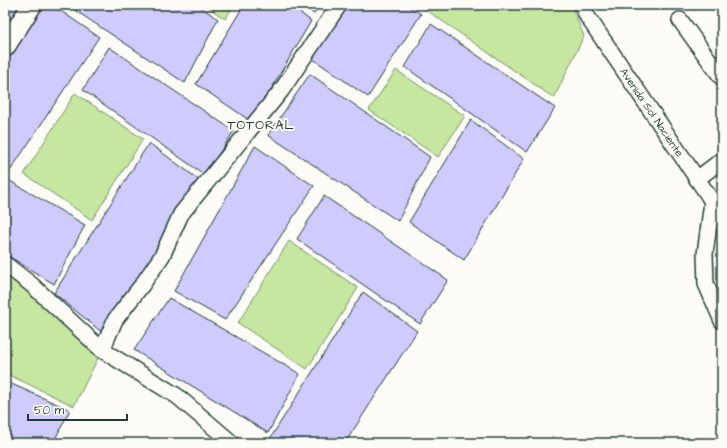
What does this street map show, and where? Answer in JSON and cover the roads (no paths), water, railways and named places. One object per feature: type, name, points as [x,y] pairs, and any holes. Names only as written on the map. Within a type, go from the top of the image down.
[{"type":"main road","points":[[5,46],[32,5]]},
{"type":"street","points":[[102,350],[115,320],[162,256],[181,214],[281,91],[339,5]]},
{"type":"street","name":"Avenida Sol Naciente","points":[[582,5],[587,16],[697,179],[722,219]]},
{"type":"street","points":[[680,20],[722,78]]},
{"type":"street","points":[[697,179],[722,160]]},
{"type":"street","points":[[712,202],[705,254],[706,284],[722,321]]},
{"type":"street","points":[[5,264],[32,285],[102,350],[177,396],[232,443]]},
{"type":"district","name":"TOTORAL","points":[[261,124]]}]
